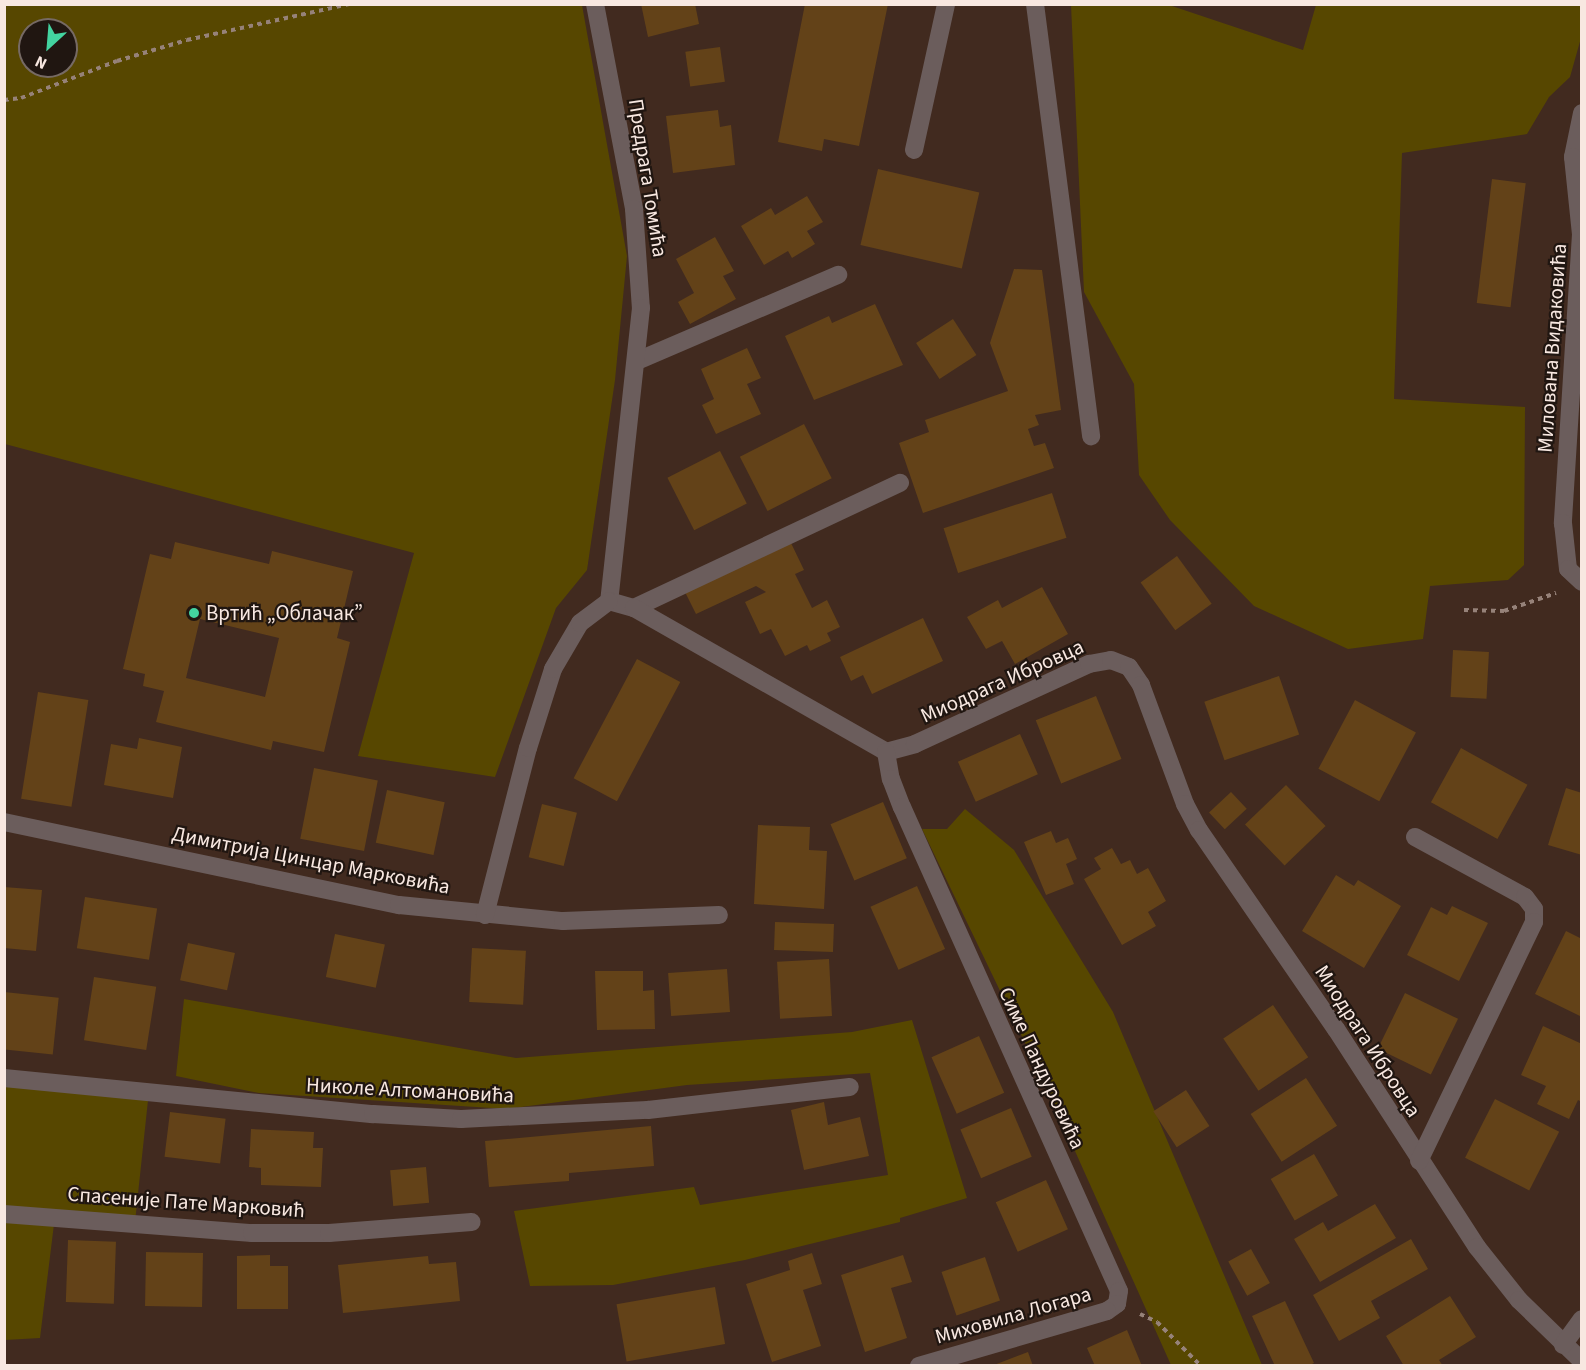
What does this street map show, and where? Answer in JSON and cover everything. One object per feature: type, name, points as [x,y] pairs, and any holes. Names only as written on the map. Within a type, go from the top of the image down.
[{"type":"street","name":"Предрага Томића","points":[[595,4],[634,210],[641,308],[609,601]]},
{"type":"street","points":[[914,150],[946,4]]},
{"type":"street","points":[[1035,4],[1091,436]]},
{"type":"street","name":"Милована Видаковића","points":[[1579,580],[1568,569],[1563,523],[1581,234],[1573,157],[1581,113]]},
{"type":"street","points":[[637,361],[837,275]]},
{"type":"street","points":[[634,608],[900,483]]},
{"type":"street","points":[[485,915],[553,669],[580,623],[609,601],[634,608],[886,752]]},
{"type":"street","name":"Миодрага Ибровца","points":[[886,752],[915,744],[1089,664],[1111,660],[1129,667],[1141,685],[1185,804],[1199,830],[1336,1029],[1419,1161],[1502,1280],[1581,1361]]},
{"type":"street","name":"Симе Пандуровића","points":[[886,752],[891,779],[948,913],[1114,1275],[1119,1291],[1117,1304]]},
{"type":"street","name":"Димитрија Цинцар Марковића","points":[[4,822],[399,905],[563,921],[719,915]]},
{"type":"street","name":"Миодрага Ибровца","points":[[1415,837],[1525,897],[1534,909],[1534,922],[1419,1161]]},
{"type":"street","name":"Николе Алтомановића","points":[[4,1078],[373,1114],[461,1119],[648,1110],[850,1087]]},
{"type":"street","name":"Спасеније Пате Марковић","points":[[4,1214],[252,1233],[329,1233],[471,1222]]},
{"type":"street","name":"Миховила Логара","points":[[918,1365],[1093,1317],[1117,1304]]},
{"type":"street","points":[[1563,1345],[1581,1319]]},
{"type":"path","points":[[4,100],[21,98],[117,61],[186,40],[350,4]]},
{"type":"path","points":[[1464,610],[1521,607],[1552,595],[1579,580]]},
{"type":"path","points":[[1117,1304],[1157,1322],[1202,1365]]},
{"type":"shaded area","points":[[4,5],[582,5],[627,256],[615,380],[587,570],[556,608],[495,777],[358,756],[414,553],[5,444]]},
{"type":"shaded area","points":[[1071,5],[1169,5],[1303,50],[1316,5],[1581,5],[1581,38],[1570,77],[1549,97],[1527,134],[1402,153],[1394,399],[1525,407],[1524,565],[1508,580],[1430,586],[1423,639],[1348,649],[1254,606],[1170,520],[1139,475],[1134,384],[1084,292]]},
{"type":"shaded area","points":[[965,809],[1014,850],[1113,1012],[1262,1365],[1171,1365],[1044,1082],[922,829],[947,829]]},
{"type":"shaded area","points":[[184,999],[516,1058],[852,1032],[912,1020],[967,1198],[900,1218],[900,1222],[745,1260],[613,1285],[530,1286],[514,1211],[694,1187],[700,1205],[888,1175],[870,1073],[687,1085],[507,1109],[259,1093],[176,1076]]},
{"type":"shaded area","points":[[4,1078],[149,1091],[135,1222],[55,1216],[40,1338],[5,1340]]},
{"type":"building","points":[[641,4],[695,4],[699,24],[648,37]]},
{"type":"building","points":[[805,4],[888,4],[859,146],[824,139],[822,151],[778,142]]},
{"type":"building","points":[[720,47],[725,82],[690,87],[685,52]]},
{"type":"building","points":[[718,110],[720,127],[731,125],[735,165],[673,173],[666,116]]},
{"type":"building","points":[[878,169],[979,192],[962,268],[860,245]]},
{"type":"building","points":[[1492,179],[1526,183],[1511,307],[1477,303]]},
{"type":"building","points":[[807,196],[823,222],[807,231],[815,244],[792,258],[788,251],[764,265],[741,226],[771,208],[775,215]]},
{"type":"building","points":[[715,237],[734,271],[723,276],[736,299],[690,324],[678,302],[694,293],[676,259]]},
{"type":"building","points":[[1014,269],[1042,270],[1061,410],[1035,415],[1039,425],[1028,429],[1034,446],[1045,443],[1054,468],[923,513],[899,443],[929,432],[925,420],[1008,391],[990,343]]},
{"type":"building","points":[[875,304],[903,365],[814,400],[785,336],[829,316],[832,323]]},
{"type":"building","points":[[953,319],[976,355],[940,379],[916,343]]},
{"type":"building","points":[[747,348],[761,378],[747,384],[761,414],[716,434],[702,405],[714,399],[701,369]]},
{"type":"building","points":[[804,424],[832,478],[768,511],[740,457]]},
{"type":"building","points":[[720,451],[747,504],[694,530],[667,478]]},
{"type":"building","points":[[1052,493],[1067,538],[958,573],[944,528]]},
{"type":"building","points":[[175,542],[269,564],[272,551],[353,571],[337,638],[350,642],[324,752],[273,741],[271,750],[156,722],[164,691],[143,686],[145,674],[123,669],[150,554],[171,559]],"holes":[[[200,619],[279,638],[265,697],[186,678]]]},
{"type":"building","points":[[791,543],[804,570],[795,574],[812,608],[827,600],[840,627],[827,633],[831,641],[810,651],[807,645],[785,656],[771,629],[760,634],[745,602],[766,592],[756,586],[696,614],[685,592]]},
{"type":"building","points":[[1177,556],[1212,604],[1175,630],[1141,582]]},
{"type":"building","points":[[1042,587],[1068,634],[1015,664],[1002,641],[986,649],[967,617],[998,600],[1002,608]]},
{"type":"building","points":[[923,618],[943,661],[872,694],[863,675],[851,681],[840,657]]},
{"type":"building","points":[[1453,650],[1489,652],[1486,699],[1451,697]]},
{"type":"building","points":[[637,659],[680,682],[617,801],[574,778]]},
{"type":"building","points":[[1279,676],[1299,735],[1224,760],[1204,702]]},
{"type":"building","points":[[38,692],[88,700],[71,807],[21,799]]},
{"type":"building","points":[[1096,696],[1121,759],[1061,783],[1036,720]]},
{"type":"building","points":[[1355,700],[1416,732],[1379,801],[1318,769]]},
{"type":"building","points":[[1020,734],[1038,774],[976,802],[958,762]]},
{"type":"building","points":[[139,738],[182,747],[173,798],[104,785],[111,744],[137,749]]},
{"type":"building","points":[[1461,748],[1527,785],[1497,839],[1431,802]]},
{"type":"building","points":[[314,768],[378,780],[364,851],[300,839]]},
{"type":"building","points":[[1286,785],[1326,826],[1285,866],[1245,825]]},
{"type":"building","points":[[1566,788],[1582,793],[1582,855],[1548,845]]},
{"type":"building","points":[[387,790],[445,802],[433,855],[376,843]]},
{"type":"building","points":[[1231,792],[1247,809],[1225,829],[1209,812]]},
{"type":"building","points":[[883,802],[907,858],[854,880],[831,824]]},
{"type":"building","points":[[542,804],[577,813],[564,866],[529,857]]},
{"type":"building","points":[[758,825],[810,827],[809,850],[827,851],[824,909],[754,904]]},
{"type":"building","points":[[1051,831],[1056,843],[1068,838],[1077,859],[1066,864],[1074,884],[1046,895],[1024,842]]},
{"type":"building","points":[[1112,848],[1121,864],[1130,860],[1137,874],[1148,868],[1166,901],[1148,912],[1156,926],[1122,945],[1084,879],[1101,869],[1094,858]]},
{"type":"building","points":[[1336,875],[1354,886],[1358,880],[1401,906],[1364,968],[1302,931]]},
{"type":"building","points":[[917,886],[945,949],[898,970],[870,907]]},
{"type":"building","points":[[4,887],[42,890],[36,951],[4,948]]},
{"type":"building","points":[[85,897],[157,908],[149,960],[77,948]]},
{"type":"building","points":[[1452,906],[1488,923],[1459,981],[1407,955],[1431,907],[1447,915]]},
{"type":"building","points":[[775,922],[834,924],[833,952],[774,950]]},
{"type":"building","points":[[1566,931],[1582,939],[1582,1017],[1535,994]]},
{"type":"building","points":[[335,934],[385,945],[376,988],[326,977]]},
{"type":"building","points":[[188,943],[235,953],[227,990],[180,980]]},
{"type":"building","points":[[472,948],[526,951],[523,1005],[469,1002]]},
{"type":"building","points":[[829,959],[832,1016],[780,1019],[777,962]]},
{"type":"building","points":[[727,969],[730,1012],[671,1016],[668,973]]},
{"type":"building","points":[[595,971],[643,971],[643,991],[654,990],[655,1029],[597,1030]]},
{"type":"building","points":[[94,977],[156,987],[146,1050],[84,1040]]},
{"type":"building","points":[[4,992],[59,998],[53,1054],[4,1049]]},
{"type":"building","points":[[1405,993],[1458,1019],[1431,1075],[1378,1049]]},
{"type":"building","points":[[1273,1005],[1308,1057],[1258,1091],[1223,1039]]},
{"type":"building","points":[[1543,1026],[1582,1044],[1582,1102],[1578,1100],[1569,1119],[1537,1104],[1546,1086],[1521,1075]]},
{"type":"building","points":[[979,1036],[1004,1093],[957,1114],[931,1057]]},
{"type":"building","points":[[1306,1078],[1337,1126],[1282,1162],[1251,1114]]},
{"type":"building","points":[[1186,1090],[1209,1126],[1177,1147],[1153,1111]]},
{"type":"building","points":[[1495,1099],[1559,1132],[1529,1190],[1465,1158]]},
{"type":"building","points":[[824,1102],[828,1125],[860,1117],[869,1156],[804,1170],[791,1110]]},
{"type":"building","points":[[1011,1108],[1032,1157],[981,1178],[960,1129]]},
{"type":"building","points":[[170,1112],[226,1119],[220,1163],[165,1157]]},
{"type":"building","points":[[651,1126],[654,1166],[569,1173],[569,1181],[489,1187],[485,1141]]},
{"type":"building","points":[[251,1129],[314,1132],[313,1148],[323,1148],[321,1187],[261,1185],[261,1168],[249,1167]]},
{"type":"building","points":[[1314,1154],[1338,1196],[1295,1221],[1271,1179]]},
{"type":"building","points":[[426,1167],[429,1203],[393,1206],[390,1170]]},
{"type":"building","points":[[1046,1180],[1068,1229],[1018,1252],[996,1202]]},
{"type":"building","points":[[1375,1204],[1396,1238],[1320,1282],[1294,1239],[1323,1222],[1328,1231]]},
{"type":"building","points":[[1411,1239],[1428,1269],[1371,1301],[1380,1318],[1339,1341],[1313,1295]]},
{"type":"building","points":[[68,1240],[116,1242],[114,1304],[66,1302]]},
{"type":"building","points":[[1251,1249],[1270,1283],[1247,1296],[1228,1262]]},
{"type":"building","points":[[146,1252],[203,1253],[202,1307],[145,1306]]},
{"type":"building","points":[[812,1253],[822,1284],[803,1290],[821,1346],[772,1362],[746,1284],[790,1270],[788,1261]]},
{"type":"building","points":[[270,1255],[270,1266],[288,1266],[288,1309],[237,1309],[237,1256]]},
{"type":"building","points":[[903,1255],[912,1282],[891,1288],[907,1338],[865,1352],[841,1275]]},
{"type":"building","points":[[428,1256],[429,1264],[456,1262],[460,1301],[343,1313],[338,1265]]},
{"type":"building","points":[[985,1257],[1000,1300],[956,1315],[942,1272]]},
{"type":"building","points":[[715,1287],[725,1344],[627,1361],[617,1304]]},
{"type":"building","points":[[1450,1296],[1476,1337],[1439,1360],[1443,1366],[1404,1366],[1386,1336]]},
{"type":"building","points":[[1285,1301],[1314,1363],[1308,1366],[1275,1366],[1252,1316]]},
{"type":"building","points":[[1127,1330],[1142,1366],[1095,1366],[1087,1348]]},
{"type":"building","points":[[1028,1352],[1033,1366],[994,1366],[994,1365]]},
{"type":"place","name":"Вртић „Облачак”","points":[[194,613]]}]
